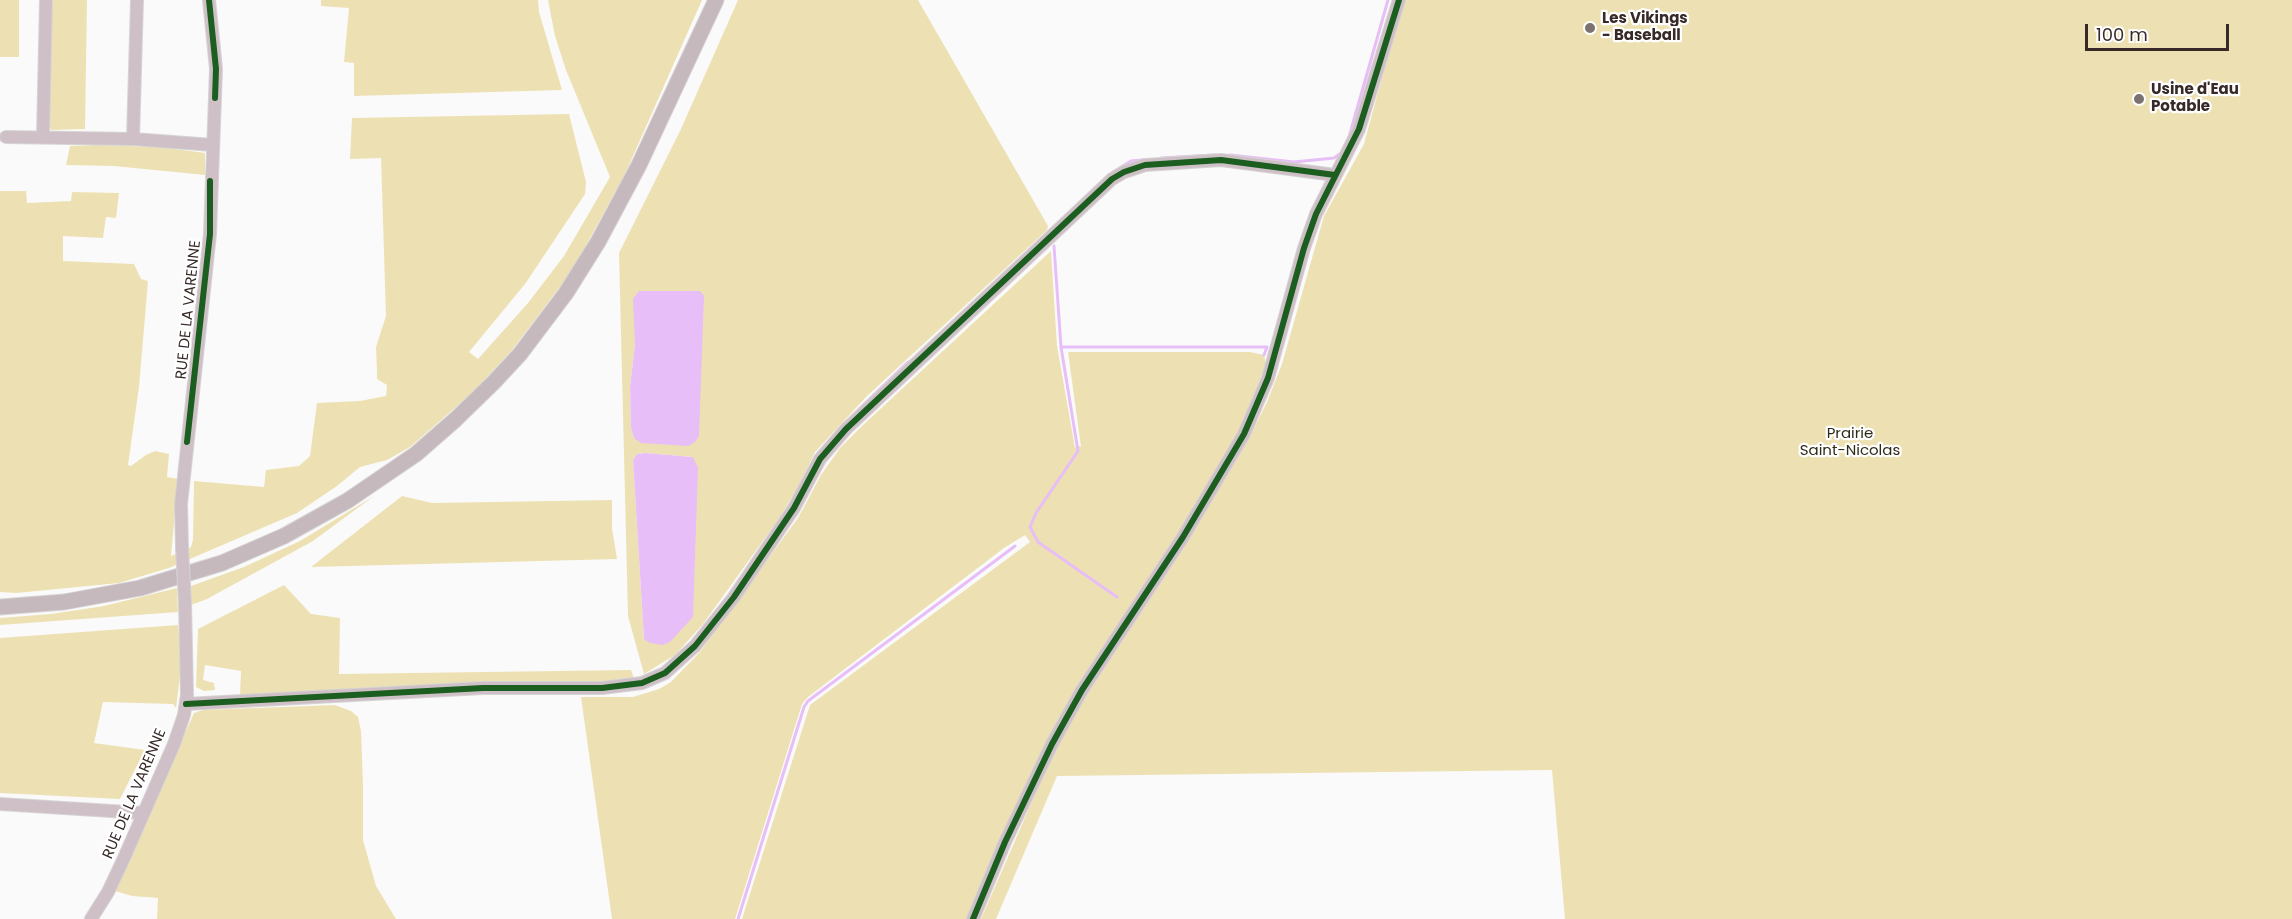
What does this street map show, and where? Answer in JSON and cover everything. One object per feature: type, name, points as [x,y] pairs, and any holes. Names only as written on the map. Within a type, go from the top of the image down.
[{"type":"main road","points":[[0,607],[64,602],[140,588],[222,563],[284,536],[347,501],[416,454],[494,382],[520,354],[566,293],[598,242],[639,165],[716,0]]},
{"type":"street","points":[[43,137],[46,0]]},
{"type":"street","points":[[133,139],[137,0]]},
{"type":"street","name":"RUE DE LA VARENNE","points":[[90,919],[113,880],[174,744],[186,704],[181,504],[210,234],[216,69],[209,0]]},
{"type":"street","points":[[974,919],[1005,842],[1052,744],[1082,690],[1183,537],[1244,434],[1268,378],[1316,214],[1359,129],[1399,0]]},
{"type":"street","points":[[6,137],[133,139],[213,145]]},
{"type":"street","points":[[186,704],[483,688],[602,688],[642,683],[665,673],[695,646],[734,597],[794,508],[820,459],[846,429],[1112,179],[1145,165],[1221,160],[1335,175]]},
{"type":"street","points":[[0,804],[143,813]]},
{"type":"green space","points":[[0,0],[19,0],[19,57],[0,57]]},
{"type":"green space","points":[[52,0],[87,0],[85,129],[51,130],[48,122]]},
{"type":"green space","points":[[321,0],[538,0],[539,12],[562,90],[354,96],[354,63],[344,62],[349,8],[321,6]]},
{"type":"green space","points":[[548,0],[702,0],[625,174],[572,271],[512,350],[472,393],[410,447],[387,460],[360,467],[297,513],[169,568],[119,583],[16,593],[0,592],[0,191],[26,191],[27,203],[71,201],[72,192],[119,193],[116,218],[106,217],[103,238],[63,236],[63,261],[134,264],[141,279],[148,281],[139,387],[128,465],[131,466],[155,451],[169,454],[167,477],[178,479],[171,556],[191,547],[194,481],[264,487],[266,470],[299,466],[310,456],[317,403],[360,401],[386,396],[387,385],[377,379],[376,347],[386,316],[381,158],[350,159],[352,118],[569,114],[586,182],[585,194],[525,284],[469,352],[478,359],[528,303],[564,256],[610,177],[566,70],[555,36]]},
{"type":"green space","points":[[738,0],[918,0],[1048,226],[1047,230],[867,396],[815,452],[780,517],[703,624],[675,655],[644,674],[628,616],[619,253],[681,129]],"holes":[[[635,344],[634,438],[631,428],[630,387]],[[637,454],[693,457],[644,639],[633,460]]]},
{"type":"green space","name":"Prairie Saint-Nicolas","points":[[1403,0],[2292,0],[2292,919],[1565,919],[1552,770],[1057,776],[996,919],[981,919],[1057,744],[1088,691],[1193,532],[1249,438],[1267,402],[1282,364],[1324,216],[1364,144]]},
{"type":"green space","points":[[70,146],[159,147],[205,153],[205,175],[114,166],[66,165]]},
{"type":"green space","points":[[1051,251],[1057,346],[1075,448],[1077,445],[1081,447],[1068,352],[1250,352],[1264,355],[1266,364],[1239,430],[1185,524],[1052,731],[1001,835],[968,919],[742,919],[810,705],[1030,542],[1025,535],[1004,548],[808,697],[802,704],[735,919],[612,919],[581,697],[633,697],[659,689],[671,682],[699,653],[798,518],[821,475],[840,448]]},
{"type":"green space","points":[[374,496],[313,541],[207,599],[191,605],[191,586],[244,567],[300,541]]},
{"type":"green space","points":[[402,496],[432,503],[612,500],[612,528],[617,559],[311,567]]},
{"type":"green space","points":[[284,585],[311,614],[340,618],[339,674],[631,670],[634,678],[602,682],[449,684],[240,695],[241,671],[205,665],[203,680],[214,683],[215,690],[204,691],[196,687],[198,629]]},
{"type":"green space","points":[[177,588],[178,612],[0,625],[0,618],[51,614],[104,606]]},
{"type":"green space","points":[[178,625],[181,668],[176,708],[173,704],[103,702],[94,743],[145,750],[120,799],[0,793],[0,638]]},
{"type":"green space","points":[[335,705],[351,711],[358,717],[361,731],[363,840],[376,886],[396,919],[157,919],[158,898],[132,896],[115,891],[194,713],[203,710]]},
{"type":"shaded area","points":[[639,291],[700,291],[704,296],[699,436],[688,446],[641,443],[634,438],[631,428],[630,387],[635,344],[633,299]]},
{"type":"shaded area","points":[[637,454],[693,457],[698,468],[693,617],[670,642],[662,645],[650,643],[644,639],[633,460]]},
{"type":"waterway","points":[[1349,137],[1388,0]]},
{"type":"waterway","points":[[1230,155],[1294,162],[1334,158],[1341,153]]},
{"type":"waterway","points":[[1161,158],[1214,155]]},
{"type":"waterway","points":[[1113,172],[1131,161],[1142,160]]},
{"type":"waterway","points":[[1054,246],[1061,347],[1078,451],[1036,513],[1030,527],[1038,542],[1117,597]]},
{"type":"waterway","points":[[1061,347],[1267,347],[1264,355]]},
{"type":"waterway","points":[[859,409],[908,362]]},
{"type":"waterway","points":[[738,919],[804,707],[808,701],[1015,546]]},
{"type":"cycle path","points":[[209,0],[216,69],[215,98]]},
{"type":"cycle path","points":[[973,919],[1005,842],[1052,744],[1082,690],[1183,537],[1244,434],[1268,378],[1304,248],[1316,214],[1359,129],[1399,0]]},
{"type":"cycle path","points":[[186,704],[483,688],[602,688],[642,683],[665,673],[695,646],[734,597],[794,508],[820,459],[846,429],[1112,179],[1145,165],[1221,160],[1335,175]]},
{"type":"cycle path","points":[[187,442],[210,234],[210,181]]},
{"type":"place","name":"Les Vikings - Baseball","points":[[1590,28]]},
{"type":"place","name":"Usine d'Eau Potable","points":[[2139,99]]}]
